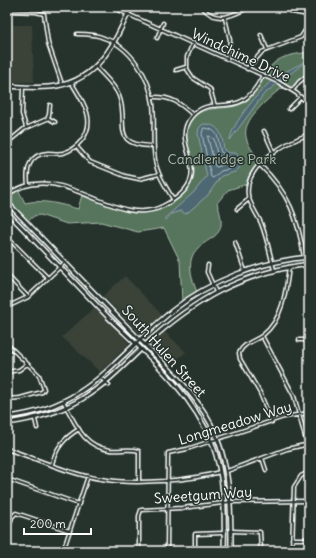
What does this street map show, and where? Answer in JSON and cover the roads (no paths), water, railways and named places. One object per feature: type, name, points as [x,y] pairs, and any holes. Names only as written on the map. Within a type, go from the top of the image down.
[{"type":"main road","points":[[7,86],[43,87],[62,85],[89,73],[96,67],[115,43],[131,7]]},
{"type":"main road","name":"South Hulen Street","points":[[7,202],[146,345],[183,385],[203,412],[217,440],[227,471],[231,502],[231,551]]},
{"type":"main road","name":"South Hulen Street","points":[[7,212],[83,289],[109,318],[137,344],[178,389],[197,416],[211,442],[220,472],[224,502],[224,551]]},
{"type":"main road","points":[[21,227],[26,222]]},
{"type":"main road","points":[[7,417],[39,411],[81,392],[101,378],[172,310],[213,286],[272,263],[309,257]]},
{"type":"main road","points":[[7,423],[35,419],[83,401],[107,384],[141,349],[177,317],[216,292],[274,270],[309,264]]},
{"type":"main road","points":[[83,289],[88,285]]},
{"type":"main road","points":[[172,310],[177,317]]},
{"type":"main road","points":[[109,318],[114,312]]},
{"type":"main road","points":[[178,389],[183,385]]},
{"type":"street","name":"Windchime Drive","points":[[112,7],[247,69],[264,75],[292,90],[309,104]]},
{"type":"street","points":[[202,7],[212,16],[225,18],[250,7]]},
{"type":"street","points":[[280,7],[292,12],[308,15]]},
{"type":"street","points":[[247,69],[254,59],[268,49],[301,37],[306,29],[308,7]]},
{"type":"street","points":[[7,11],[40,12],[44,14],[48,43],[62,85]]},
{"type":"street","points":[[225,18],[230,40],[227,59]]},
{"type":"street","points":[[157,38],[163,23]]},
{"type":"street","points":[[77,34],[97,35],[115,43],[127,53],[140,68],[147,80],[152,97],[153,146],[159,174],[173,199]]},
{"type":"street","points":[[261,35],[268,49]]},
{"type":"street","points":[[193,43],[187,57],[186,67],[193,78],[210,89],[215,106]]},
{"type":"street","points":[[96,67],[119,95],[122,106],[123,133],[126,137],[138,145],[153,146]]},
{"type":"street","points":[[176,70],[186,67]]},
{"type":"street","points":[[292,90],[309,74]]},
{"type":"street","points":[[7,195],[28,185],[36,184],[60,186],[132,211],[155,209],[173,199],[185,189],[192,179],[193,171],[185,131],[193,115],[204,108],[231,105],[246,99],[254,92],[264,75]]},
{"type":"street","points":[[28,185],[28,168],[34,158],[42,154],[65,152],[76,146],[85,136],[89,120],[83,100],[71,82]]},
{"type":"street","points":[[23,87],[22,114],[27,127]]},
{"type":"street","points":[[152,97],[168,98],[176,101],[193,115]]},
{"type":"street","points":[[289,109],[301,97]]},
{"type":"street","points":[[48,118],[50,105]]},
{"type":"street","points":[[7,143],[27,127],[48,118]]},
{"type":"street","points":[[48,118],[55,122]]},
{"type":"street","points":[[264,131],[274,153]]},
{"type":"street","points":[[274,270],[265,234],[250,199],[249,183],[260,165],[274,153],[294,140],[309,134]]},
{"type":"street","points":[[76,146],[90,162],[126,176],[139,179],[159,174]]},
{"type":"street","points":[[260,165],[274,178],[290,203],[298,224],[304,257]]},
{"type":"street","points":[[237,209],[250,199]]},
{"type":"street","points":[[7,244],[12,242],[48,278]]},
{"type":"street","points":[[235,242],[246,272]]},
{"type":"street","points":[[7,307],[28,297],[65,262]]},
{"type":"street","points":[[208,265],[207,272],[216,292]]},
{"type":"street","points":[[272,422],[260,393],[239,356],[244,346],[262,336],[278,316],[285,293],[289,267]]},
{"type":"street","points":[[7,275],[28,297]]},
{"type":"street","points":[[309,322],[309,358]]},
{"type":"street","points":[[227,471],[262,458],[308,444],[300,414],[290,388],[262,336]]},
{"type":"street","points":[[300,340],[308,340]]},
{"type":"street","points":[[7,344],[39,375],[44,390],[20,398],[7,399]]},
{"type":"street","points":[[7,372],[19,370],[27,364]]},
{"type":"street","points":[[101,378],[107,384]]},
{"type":"street","points":[[63,401],[88,442],[95,447],[112,450],[138,451],[139,480]]},
{"type":"street","name":"Longmeadow Way","points":[[167,551],[168,453],[211,442],[300,414],[309,414]]},
{"type":"street","points":[[35,419],[37,428]]},
{"type":"street","points":[[52,464],[61,442],[68,435],[79,429]]},
{"type":"street","points":[[7,449],[88,476],[111,480],[168,480],[193,478],[220,472]]},
{"type":"street","points":[[262,458],[266,470]]},
{"type":"street","points":[[292,551],[292,501],[295,483],[300,476],[309,472]]},
{"type":"street","points":[[63,551],[88,476]]},
{"type":"street","points":[[7,479],[79,504]]},
{"type":"street","name":"Sweetgum Way","points":[[139,551],[139,511],[146,509],[182,508],[224,502],[309,500]]},
{"type":"street","points":[[7,534],[12,517],[16,513],[70,530]]},
{"type":"street","points":[[231,531],[258,531],[261,534],[261,551]]},
{"type":"street","points":[[195,551],[195,536],[197,533],[224,532]]},
{"type":"street","points":[[292,539],[309,539]]},
{"type":"water","points":[[309,59],[263,95],[230,140],[235,125],[262,90],[278,76]]},
{"type":"water","points":[[203,124],[214,126],[220,132],[224,150],[230,153],[236,153],[243,164],[235,172],[221,176],[208,195],[186,214],[180,211],[171,214],[166,220],[164,219],[194,192],[207,176],[198,134],[199,128]]},
{"type":"park label","name":"Candleridge Park","points":[[222,159]]}]
